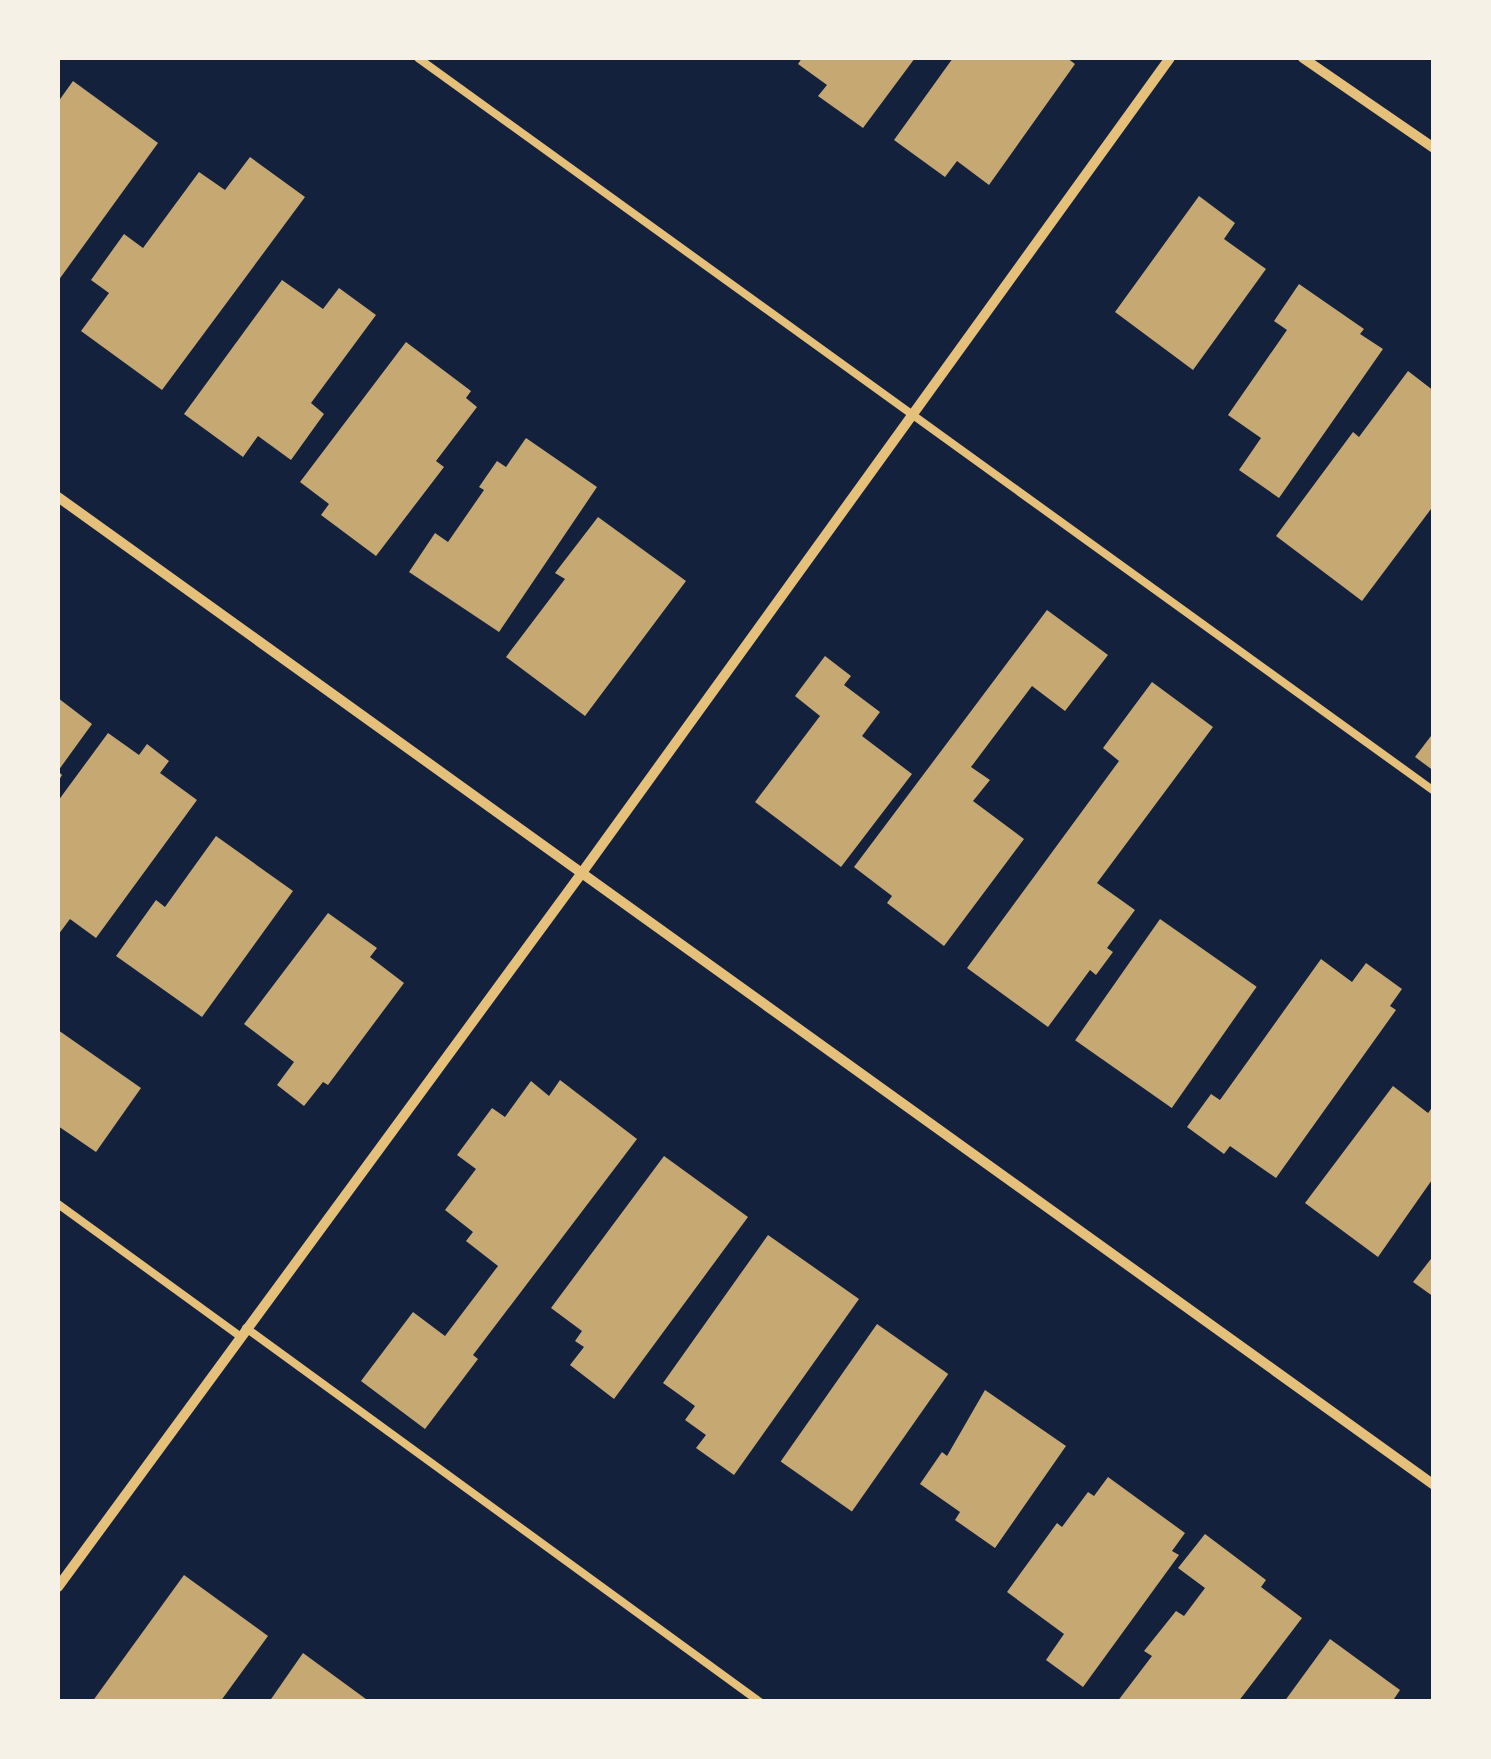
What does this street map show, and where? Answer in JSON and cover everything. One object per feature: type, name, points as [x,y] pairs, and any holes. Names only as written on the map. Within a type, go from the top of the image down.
[{"type":"street","points":[[58,1587],[581,874],[1170,58]]},
{"type":"street","points":[[1304,58],[1434,148]]},
{"type":"street","points":[[58,497],[1434,1484]]},
{"type":"lane","points":[[418,58],[1434,791]]},
{"type":"lane","points":[[58,1204],[243,1331],[760,1702]]},
{"type":"building","points":[[802,58],[915,58],[863,128],[818,96],[827,85],[798,64]]},
{"type":"building","points":[[953,58],[1067,58],[1075,64],[989,185],[957,161],[945,177],[894,140]]},
{"type":"building","points":[[73,81],[158,143],[58,281],[58,102]]},
{"type":"building","points":[[250,157],[305,197],[162,390],[81,331],[109,293],[91,280],[124,234],[143,248],[199,172],[225,190]]},
{"type":"building","points":[[1199,196],[1235,223],[1224,239],[1266,269],[1193,370],[1115,312]]},
{"type":"building","points":[[282,280],[323,309],[339,288],[376,315],[311,403],[324,414],[291,460],[258,436],[243,457],[184,414]]},
{"type":"building","points":[[1299,284],[1364,329],[1360,334],[1383,349],[1279,498],[1239,470],[1261,438],[1228,415],[1287,330],[1274,321]]},
{"type":"building","points":[[406,342],[471,391],[466,398],[477,407],[436,461],[444,467],[376,556],[321,515],[329,504],[300,482]]},
{"type":"building","points":[[1408,371],[1434,391],[1434,505],[1362,601],[1276,536],[1353,432],[1359,437]]},
{"type":"building","points":[[526,438],[597,487],[499,632],[409,572],[435,533],[448,542],[484,490],[479,487],[497,461],[506,467]]},
{"type":"building","points":[[598,517],[686,581],[585,716],[506,657],[565,579],[555,573]]},
{"type":"building","points":[[1047,610],[1108,655],[1065,711],[1032,686],[971,767],[990,780],[973,801],[1024,839],[944,946],[887,903],[892,896],[854,867]]},
{"type":"building","points":[[825,656],[851,676],[844,685],[880,712],[862,736],[912,774],[841,867],[755,802],[820,716],[795,696]]},
{"type":"building","points":[[1152,682],[1213,727],[1097,883],[1135,910],[1107,948],[1113,952],[1096,975],[1090,970],[1048,1027],[967,968],[1119,761],[1103,748]]},
{"type":"building","points":[[58,698],[92,724],[58,771]]},
{"type":"building","points":[[1434,732],[1434,771],[1415,757]]},
{"type":"building","points":[[108,733],[139,755],[147,744],[169,761],[160,773],[197,800],[96,938],[70,919],[58,935],[58,801]]},
{"type":"building","points":[[216,836],[293,891],[202,1017],[116,956],[156,900],[165,907]]},
{"type":"building","points":[[328,913],[377,948],[370,957],[404,983],[328,1085],[323,1082],[304,1106],[277,1085],[294,1062],[244,1024]]},
{"type":"building","points":[[1160,919],[1257,987],[1172,1108],[1075,1040]]},
{"type":"building","points":[[1321,959],[1352,982],[1366,963],[1402,989],[1390,1006],[1396,1010],[1276,1178],[1230,1146],[1224,1154],[1187,1127],[1211,1094],[1220,1100]]},
{"type":"building","points":[[58,1030],[141,1088],[96,1152],[58,1126]]},
{"type":"building","points":[[560,1080],[637,1139],[473,1355],[478,1359],[425,1429],[361,1381],[413,1312],[445,1336],[498,1266],[466,1241],[473,1232],[445,1210],[476,1169],[457,1155],[492,1108],[505,1117],[531,1081],[549,1096]]},
{"type":"building","points":[[1393,1086],[1428,1113],[1434,1105],[1434,1177],[1378,1257],[1305,1203]]},
{"type":"building","points":[[664,1156],[748,1217],[614,1399],[570,1365],[584,1347],[575,1341],[582,1331],[551,1308]]},
{"type":"building","points":[[768,1235],[859,1299],[734,1475],[696,1448],[706,1435],[685,1420],[695,1406],[663,1383]]},
{"type":"building","points":[[1434,1255],[1434,1297],[1413,1282]]},
{"type":"building","points":[[877,1324],[948,1374],[852,1512],[781,1462]]},
{"type":"building","points":[[985,1390],[1066,1446],[995,1548],[955,1520],[960,1512],[920,1484],[942,1452],[947,1456]]},
{"type":"building","points":[[1108,1477],[1185,1533],[1172,1551],[1179,1555],[1083,1687],[1046,1660],[1064,1634],[1007,1592],[1057,1523],[1062,1527],[1088,1492],[1094,1496]]},
{"type":"building","points":[[1205,1534],[1266,1580],[1261,1587],[1302,1618],[1238,1702],[1117,1702],[1152,1656],[1144,1651],[1176,1611],[1184,1616],[1205,1588],[1178,1568]]},
{"type":"building","points":[[184,1575],[268,1636],[220,1702],[92,1702]]},
{"type":"building","points":[[1330,1639],[1400,1690],[1392,1702],[1284,1702]]},
{"type":"building","points":[[303,1653],[370,1702],[269,1702]]}]
